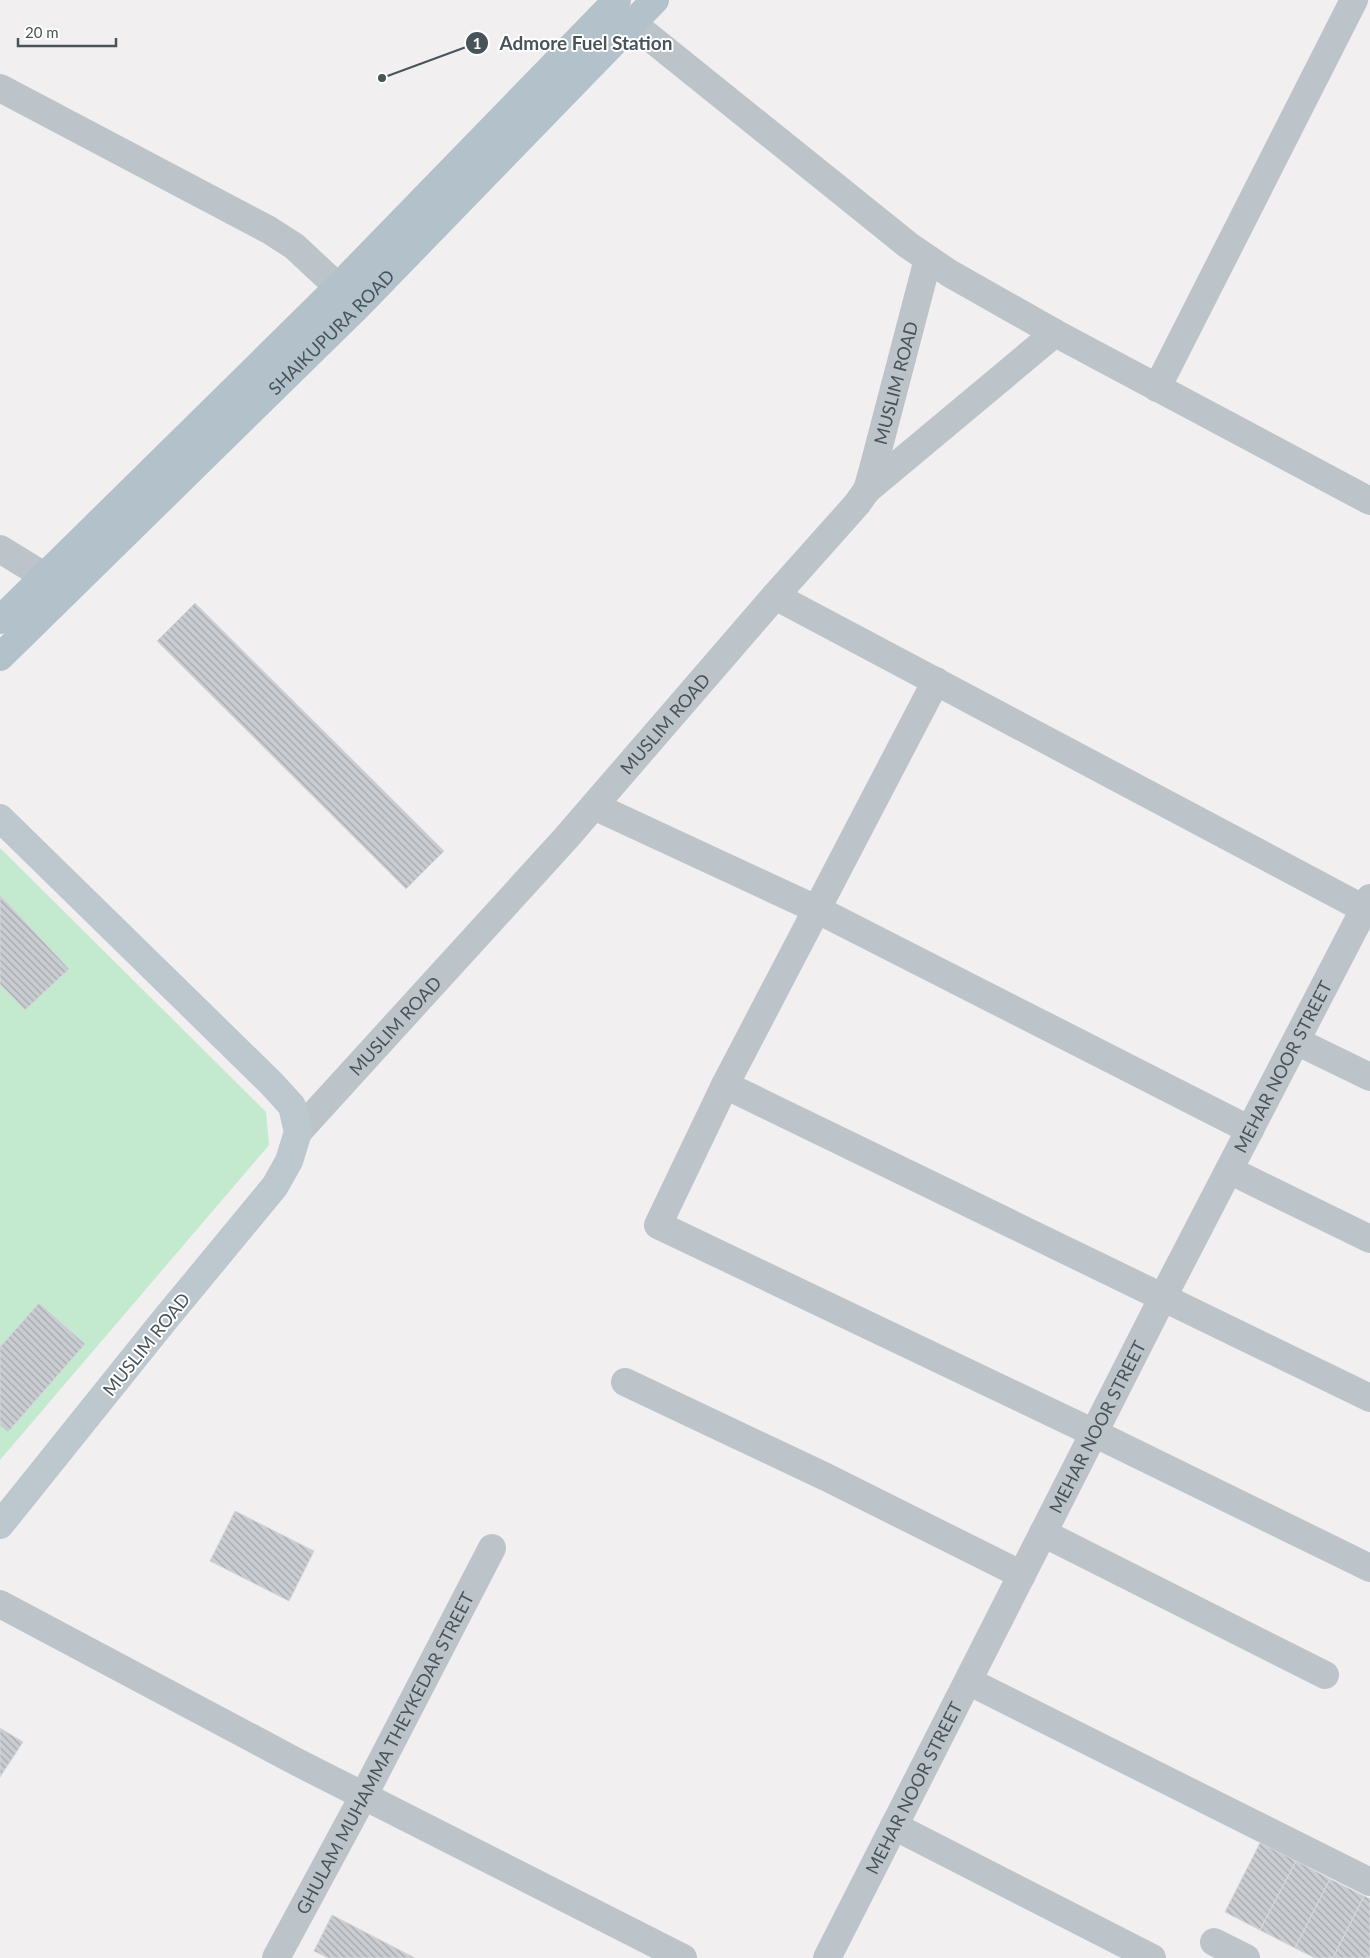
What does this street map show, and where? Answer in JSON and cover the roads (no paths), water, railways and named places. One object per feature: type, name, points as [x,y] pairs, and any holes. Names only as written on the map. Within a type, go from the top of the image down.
[{"type":"main road","name":"SHAIKUPURA ROAD","points":[[0,620],[338,287],[617,0]]},
{"type":"main road","name":"SHAIKUPURA ROAD","points":[[0,657],[358,306],[655,0]]},
{"type":"street","points":[[1157,388],[1354,0]]},
{"type":"street","points":[[632,23],[928,259],[1055,333],[1370,501]]},
{"type":"street","points":[[0,88],[269,230],[294,246],[338,287]]},
{"type":"street","name":"MUSLIM ROAD","points":[[0,1525],[162,1323],[276,1186],[289,1161],[298,1132],[594,806],[775,596],[846,518],[867,490],[928,259]]},
{"type":"street","points":[[867,490],[1055,333]]},
{"type":"street","points":[[0,549],[44,576]]},
{"type":"street","points":[[775,596],[1368,906]]},
{"type":"street","points":[[936,681],[725,1085],[658,1225],[1094,1433],[1370,1568]]},
{"type":"street","points":[[594,806],[816,909],[1250,1130]]},
{"type":"street","points":[[0,818],[271,1083],[292,1106],[298,1132]]},
{"type":"street","name":"MEHAR NOOR STREET","points":[[827,1958],[1163,1297],[1296,1040],[1368,906]]},
{"type":"street","points":[[1296,1040],[1370,1077]]},
{"type":"street","points":[[725,1085],[1370,1398]]},
{"type":"street","points":[[1229,1170],[1370,1239]]},
{"type":"street","points":[[625,1382],[826,1477],[1022,1574]]},
{"type":"street","points":[[1043,1533],[1325,1675]]},
{"type":"street","name":"GHULAM MUHAMMA THEYKEDAR STREET","points":[[276,1958],[364,1795],[492,1548]]},
{"type":"street","points":[[0,1604],[295,1761],[683,1958]]},
{"type":"street","points":[[968,1681],[1370,1882]]},
{"type":"street","points":[[894,1826],[1152,1958]]},
{"type":"street","points":[[1214,1942],[1246,1958]]},
{"type":"place","name":"Admore Fuel Station","points":[[382,78]]}]
